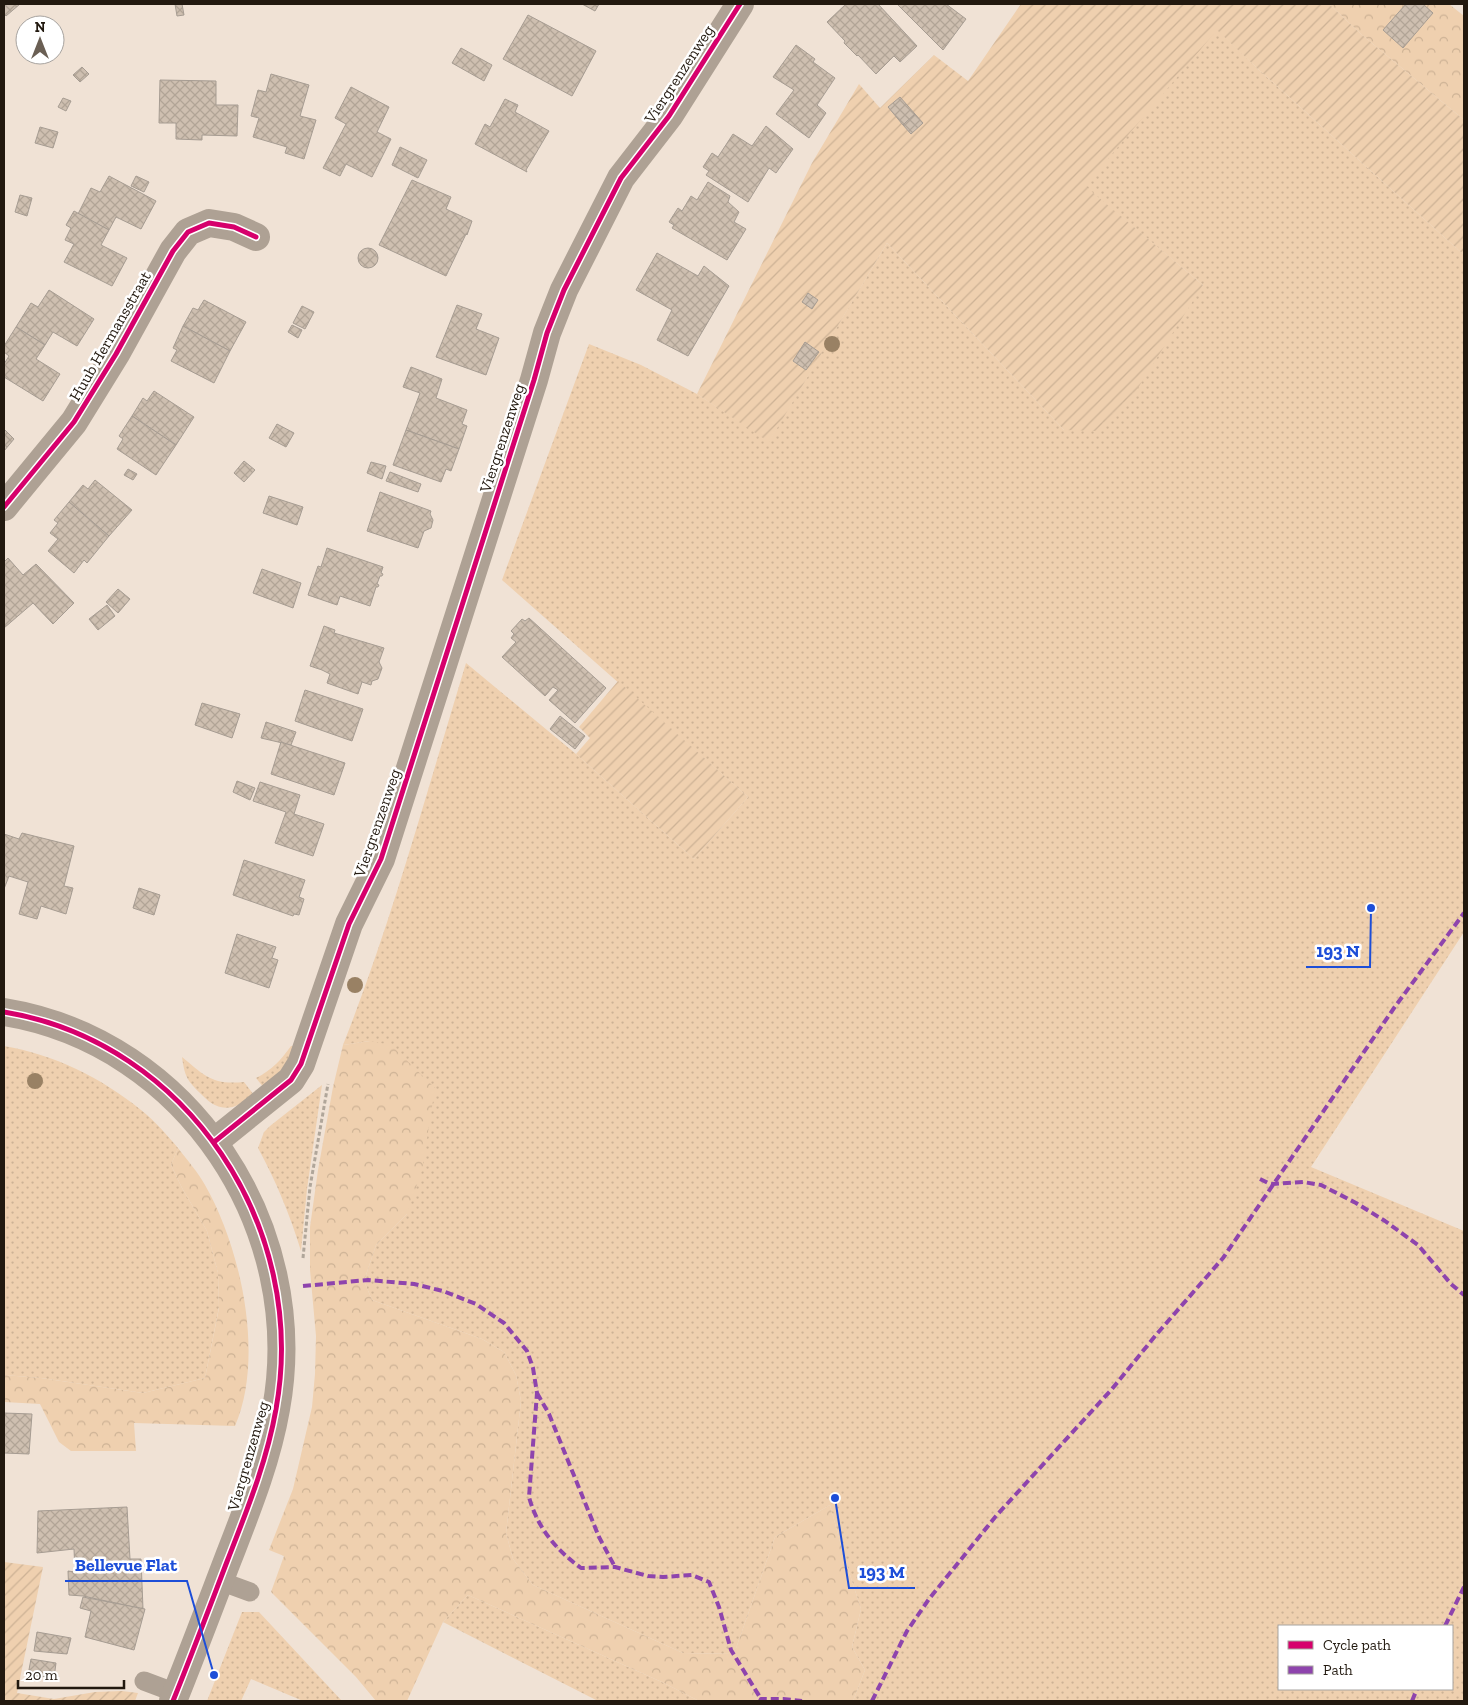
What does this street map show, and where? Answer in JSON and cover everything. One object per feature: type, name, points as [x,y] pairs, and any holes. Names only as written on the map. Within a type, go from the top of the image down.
[{"type":"street","name":"Viergrenzenweg","points":[[175,1697],[251,1500],[267,1448],[279,1393],[281,1331],[276,1282],[261,1231],[249,1201],[214,1142],[291,1080],[302,1064],[349,924],[381,859],[547,334],[564,290],[621,178],[669,116],[740,4]]},
{"type":"street","name":"Huub Hermansstraat","points":[[4,507],[74,422],[116,354],[173,251],[188,232],[208,223],[234,227],[256,237]]},
{"type":"street","points":[[4,1012],[57,1026],[100,1045],[128,1061],[155,1080],[183,1106],[214,1142]]},
{"type":"lane","points":[[220,1581],[250,1592]]},
{"type":"lane","points":[[144,1681],[175,1697]]},
{"type":"path","points":[[303,1262],[310,1187],[328,1080]]},
{"type":"green space","points":[[1021,4],[1329,4],[1361,34],[1464,120],[1464,255],[1217,30],[1085,186],[1203,285],[1126,407],[1096,431],[1064,430],[887,243],[769,442],[697,394],[812,163],[859,84],[880,108],[934,55],[968,81]]},
{"type":"green space","points":[[1329,4],[1449,4],[1464,16],[1464,120],[1361,34]]},
{"type":"green space","points":[[1217,29],[1258,69],[1464,255],[1464,932],[1311,1167],[1464,1231],[1464,1701],[853,1701],[865,1670],[852,1647],[861,1609],[830,1505],[775,1537],[734,1654],[683,1653],[533,1585],[513,1559],[506,1533],[521,1401],[516,1375],[504,1352],[482,1339],[372,1300],[364,1281],[376,1245],[407,1214],[370,1041],[343,1045],[393,903],[466,663],[576,754],[694,859],[748,797],[502,580],[589,344],[641,365],[697,394],[769,441],[887,243],[1064,430],[1203,285],[1084,186]]},
{"type":"green space","points":[[618,681],[748,797],[694,859],[576,754],[590,738],[579,727]]},
{"type":"green space","points":[[370,1041],[391,1045],[435,1088],[422,1170],[407,1214],[376,1245],[364,1281],[372,1300],[482,1339],[504,1352],[516,1375],[521,1401],[506,1533],[513,1559],[533,1585],[683,1653],[734,1654],[775,1537],[830,1505],[861,1609],[852,1647],[865,1670],[853,1701],[699,1701],[664,1683],[468,1595],[443,1622],[407,1701],[376,1701],[356,1677],[271,1592],[284,1556],[269,1550],[293,1489],[312,1407],[316,1336],[310,1270],[310,1227],[318,1170],[333,1087],[343,1045]]},
{"type":"green space","points":[[4,1046],[59,1061],[93,1078],[126,1098],[146,1114],[178,1148],[171,1165],[207,1231],[218,1273],[219,1307],[205,1378],[143,1393],[41,1378],[4,1375]]},
{"type":"green space","points":[[291,1046],[295,1046],[290,1061],[264,1088],[256,1078],[276,1064]]},
{"type":"green space","points":[[182,1057],[210,1078],[224,1082],[244,1082],[254,1095],[234,1107],[228,1108],[215,1105],[190,1082],[184,1070]]},
{"type":"green space","points":[[322,1085],[307,1189],[301,1251],[282,1198],[258,1148],[264,1132],[270,1126]]},
{"type":"green space","points":[[178,1148],[202,1180],[218,1211],[229,1240],[245,1303],[248,1368],[244,1398],[235,1426],[134,1423],[136,1451],[71,1451],[59,1442],[40,1404],[4,1402],[4,1375],[41,1378],[143,1393],[205,1378],[219,1308],[218,1273],[207,1231],[171,1165]]},
{"type":"green space","points":[[4,1562],[43,1567],[17,1693],[54,1699],[95,1692],[122,1691],[138,1693],[135,1701],[4,1701]]},
{"type":"green space","points":[[468,1595],[664,1683],[699,1701],[598,1701],[443,1622]]},
{"type":"green space","points":[[242,1612],[259,1612],[342,1701],[303,1701],[251,1679],[241,1701],[207,1701]]},
{"type":"building","points":[[4,4],[20,4],[6,16],[4,14]]},
{"type":"building","points":[[175,4],[182,4],[184,15],[177,16]]},
{"type":"building","points":[[582,4],[599,4],[595,11]]},
{"type":"building","points":[[846,4],[878,4],[917,46],[900,62],[894,56],[876,74],[844,43],[845,41],[827,22]]},
{"type":"building","points":[[897,4],[946,4],[966,19],[943,50]]},
{"type":"building","points":[[1406,4],[1423,4],[1433,13],[1403,48],[1383,30]]},
{"type":"building","points":[[528,15],[596,51],[572,96],[503,59]]},
{"type":"building","points":[[796,45],[815,59],[813,62],[835,78],[817,105],[826,113],[809,138],[776,114],[794,90],[773,77]]},
{"type":"building","points":[[461,48],[492,65],[484,81],[452,63]]},
{"type":"building","points":[[82,67],[89,74],[80,82],[73,75]]},
{"type":"building","points":[[271,74],[309,85],[300,116],[316,120],[304,159],[285,153],[287,147],[253,137],[259,118],[251,116],[258,90],[266,92]]},
{"type":"building","points":[[160,80],[216,81],[216,105],[238,105],[237,136],[202,135],[202,140],[176,139],[176,123],[159,123]]},
{"type":"building","points":[[351,87],[389,107],[377,132],[391,139],[372,177],[346,164],[340,176],[323,168],[346,124],[335,118]]},
{"type":"building","points":[[900,97],[915,114],[903,125],[888,107]]},
{"type":"building","points":[[63,98],[71,101],[66,111],[58,107]]},
{"type":"building","points":[[505,99],[518,105],[515,112],[549,131],[526,170],[527,172],[475,144],[485,124],[490,127]]},
{"type":"building","points":[[915,114],[923,123],[911,134],[903,125]]},
{"type":"building","points":[[766,126],[793,149],[776,173],[769,168],[748,202],[706,175],[709,171],[703,167],[712,153],[718,157],[733,134],[752,146]]},
{"type":"building","points":[[40,127],[58,132],[53,148],[35,143]]},
{"type":"building","points":[[400,147],[427,160],[418,178],[392,165]]},
{"type":"building","points":[[109,176],[156,201],[141,229],[116,217],[109,230],[78,214],[91,188],[100,192]]},
{"type":"building","points":[[136,176],[149,182],[144,192],[131,186]]},
{"type":"building","points":[[412,180],[451,197],[446,209],[472,221],[446,276],[379,245]]},
{"type":"building","points":[[708,182],[730,196],[728,202],[739,212],[734,222],[746,229],[727,260],[672,228],[674,225],[669,222],[678,208],[682,211],[691,196],[697,200]]},
{"type":"building","points":[[20,195],[32,198],[27,216],[15,212]]},
{"type":"building","points":[[74,211],[109,230],[101,245],[127,258],[112,286],[64,262],[74,244],[65,240],[71,228],[66,225]]},
{"type":"building","points":[[368,248],[375,251],[378,258],[375,265],[368,268],[361,265],[358,258],[361,251]]},
{"type":"building","points":[[657,253],[698,276],[704,266],[729,286],[688,356],[657,340],[672,310],[636,290]]},
{"type":"building","points":[[49,290],[94,319],[77,346],[53,332],[45,345],[16,327],[31,303],[38,307]]},
{"type":"building","points":[[808,293],[818,300],[812,309],[802,302]]},
{"type":"building","points":[[204,300],[246,322],[230,351],[183,326],[193,308],[198,310]]},
{"type":"building","points":[[457,305],[482,314],[476,329],[499,338],[486,375],[436,357]]},
{"type":"building","points":[[302,306],[314,312],[305,329],[293,323]]},
{"type":"building","points":[[292,325],[302,330],[298,338],[288,332]]},
{"type":"building","points":[[183,326],[230,351],[214,383],[171,361],[177,350],[173,348]]},
{"type":"building","points":[[16,327],[45,345],[36,359],[60,374],[43,401],[4,377],[4,364],[9,356],[4,352],[4,346]]},
{"type":"building","points":[[805,342],[819,352],[806,370],[793,361]]},
{"type":"building","points":[[411,367],[442,379],[436,398],[467,410],[462,424],[467,426],[459,449],[406,430],[420,393],[403,387]]},
{"type":"building","points":[[154,391],[194,417],[176,445],[132,416],[143,398],[147,401]]},
{"type":"building","points":[[132,416],[176,445],[156,475],[117,449],[123,439],[119,436]]},
{"type":"building","points":[[277,424],[294,433],[286,447],[269,438]]},
{"type":"building","points":[[4,429],[14,439],[4,451]]},
{"type":"building","points":[[406,430],[459,449],[451,471],[446,469],[441,482],[393,465]]},
{"type":"building","points":[[244,461],[255,470],[244,482],[234,473]]},
{"type":"building","points":[[371,462],[386,466],[382,479],[367,473]]},
{"type":"building","points":[[128,469],[137,474],[133,480],[124,475]]},
{"type":"building","points":[[390,472],[421,484],[418,492],[386,481]]},
{"type":"building","points":[[95,480],[132,510],[109,536],[69,502],[83,485],[88,489]]},
{"type":"building","points":[[380,492],[431,511],[430,514],[433,520],[431,528],[424,531],[418,548],[367,531]]},
{"type":"building","points":[[269,496],[303,507],[297,525],[263,513]]},
{"type":"building","points":[[69,502],[109,536],[87,563],[84,560],[74,573],[48,551],[58,539],[50,533],[58,523],[54,520]]},
{"type":"building","points":[[327,548],[383,567],[381,573],[383,574],[380,576],[377,584],[379,585],[376,587],[370,606],[340,596],[337,605],[308,595],[318,566],[321,567]]},
{"type":"building","points":[[8,558],[23,575],[36,564],[74,603],[53,624],[33,603],[4,628],[4,562]]},
{"type":"building","points":[[262,569],[301,583],[293,608],[253,593]]},
{"type":"building","points":[[118,589],[130,599],[118,613],[106,602]]},
{"type":"building","points":[[107,605],[115,616],[98,630],[89,619]]},
{"type":"building","points":[[529,618],[606,688],[575,723],[549,700],[558,690],[553,687],[545,696],[502,657],[516,642],[511,638],[514,634],[511,631],[522,619],[525,621]]},
{"type":"building","points":[[324,626],[335,630],[334,633],[384,648],[379,662],[382,668],[378,679],[372,681],[371,685],[362,682],[358,694],[327,683],[330,674],[310,666]]},
{"type":"building","points":[[305,690],[363,709],[352,741],[295,721]]},
{"type":"building","points":[[202,703],[240,714],[232,738],[195,725]]},
{"type":"building","points":[[560,716],[585,736],[575,749],[550,729]]},
{"type":"building","points":[[266,722],[296,732],[291,745],[261,738]]},
{"type":"building","points":[[281,742],[345,763],[334,795],[271,774]]},
{"type":"building","points":[[237,781],[255,788],[250,800],[233,792]]},
{"type":"building","points":[[260,782],[300,795],[294,814],[324,824],[313,856],[275,843],[286,812],[253,801]]},
{"type":"building","points":[[22,833],[74,846],[64,886],[73,888],[66,914],[41,906],[37,919],[19,914],[28,882],[9,876],[4,889],[4,834],[19,839]]},
{"type":"building","points":[[244,860],[305,880],[299,897],[304,899],[299,915],[294,914],[293,916],[233,895]]},
{"type":"building","points":[[139,888],[160,895],[154,915],[133,908]]},
{"type":"building","points":[[237,934],[276,947],[272,958],[278,960],[269,988],[225,973]]},
{"type":"building","points":[[4,1413],[32,1414],[29,1454],[4,1453]]},
{"type":"building","points":[[127,1507],[130,1559],[141,1559],[143,1609],[83,1596],[69,1595],[68,1571],[75,1572],[74,1549],[37,1553],[38,1511]]},
{"type":"building","points":[[83,1597],[145,1609],[134,1650],[85,1637],[91,1611],[80,1608]]},
{"type":"building","points":[[37,1632],[71,1638],[67,1654],[34,1651]]},
{"type":"building","points":[[31,1659],[56,1663],[54,1678],[28,1675]]},
{"type":"marked path","points":[[872,1701],[907,1631],[929,1599],[996,1516],[1112,1389],[1223,1258],[1394,1008],[1464,913]]},
{"type":"marked path","points":[[1260,1179],[1273,1184],[1303,1182],[1321,1185],[1356,1203],[1418,1245],[1451,1284],[1464,1295]]},
{"type":"marked path","points":[[303,1286],[368,1280],[414,1284],[443,1291],[476,1304],[504,1323],[527,1351],[533,1368],[537,1393],[529,1497],[542,1528],[563,1554],[581,1568],[615,1567],[648,1576],[663,1577],[692,1575],[709,1582],[719,1607],[731,1650],[761,1699]]},
{"type":"marked path","points":[[537,1393],[549,1414],[599,1537],[615,1567]]},
{"type":"marked path","points":[[1445,1625],[1464,1587]]},
{"type":"marked path","points":[[1412,1701],[1417,1690]]},
{"type":"marked path","points":[[760,1701],[761,1699],[802,1701]]},
{"type":"cycle path","points":[[214,1142],[291,1080],[301,1064],[349,924],[381,859],[534,380],[547,333],[564,290],[621,178],[669,116],[740,4]]},
{"type":"cycle path","points":[[4,507],[74,422],[116,354],[173,251],[188,232],[209,223],[234,227],[256,237]]},
{"type":"cycle path","points":[[4,1012],[70,1030],[129,1061],[180,1103],[221,1154],[253,1212],[273,1275],[281,1341],[276,1409],[272,1428],[249,1504],[173,1701]]},
{"type":"place","name":"193 N","points":[[1371,908]]},
{"type":"place","name":"193 M","points":[[835,1498]]},
{"type":"place","name":"Bellevue Flat","points":[[214,1675]]}]
